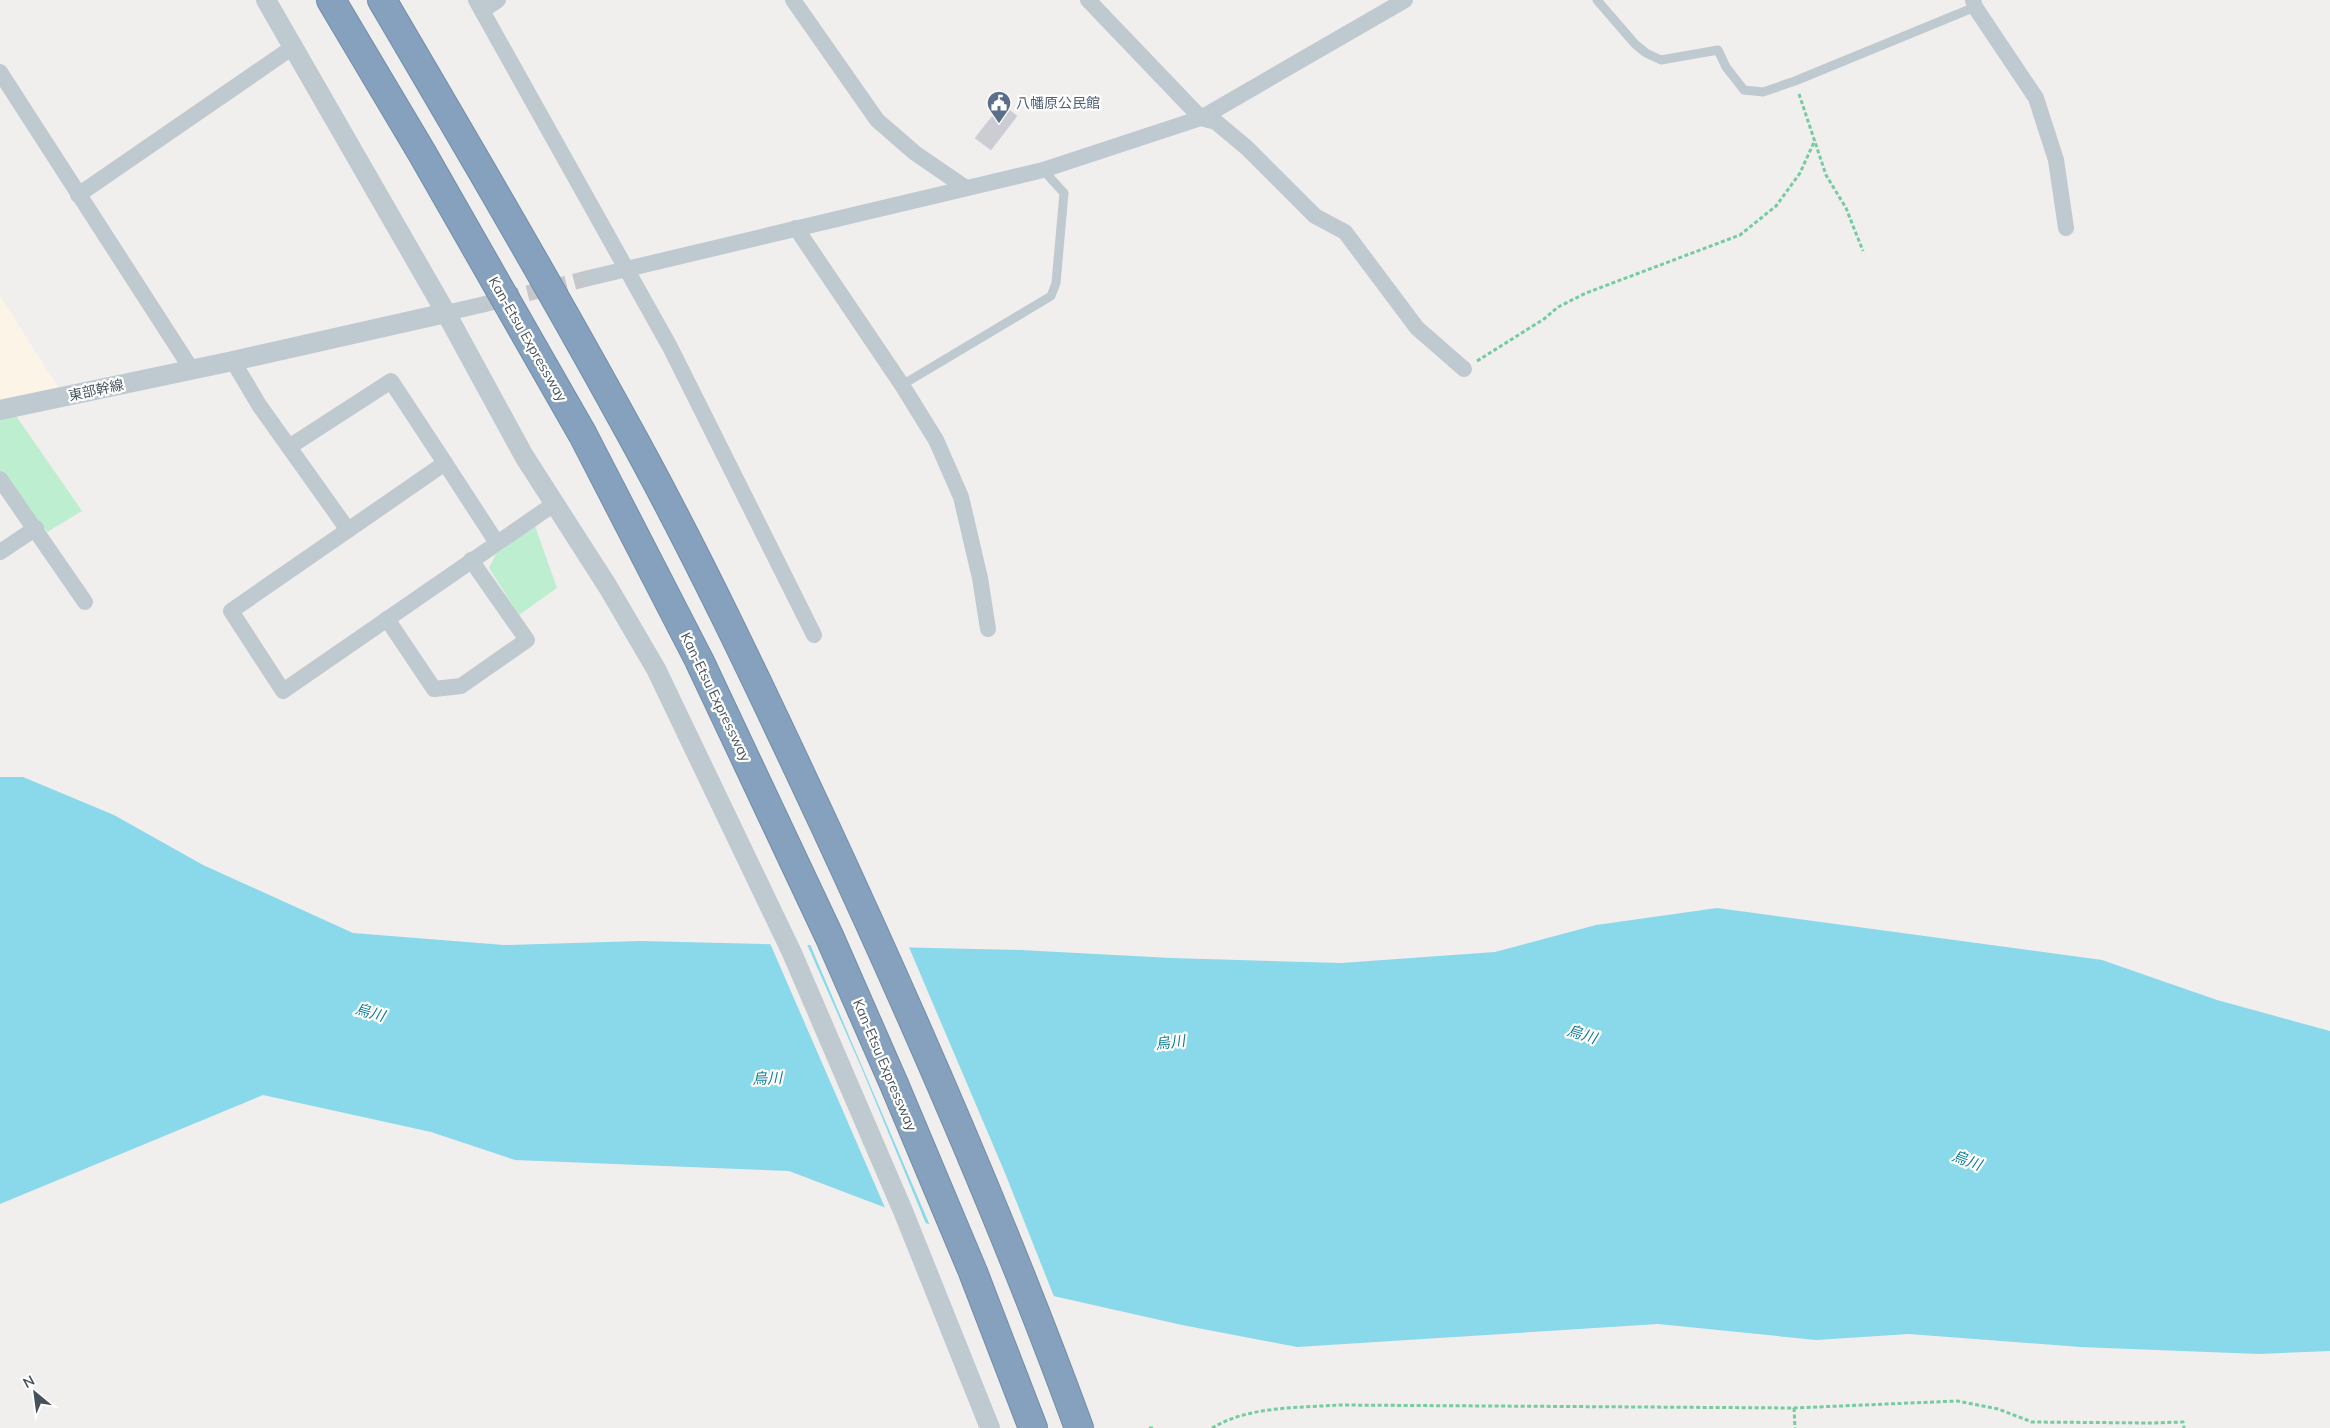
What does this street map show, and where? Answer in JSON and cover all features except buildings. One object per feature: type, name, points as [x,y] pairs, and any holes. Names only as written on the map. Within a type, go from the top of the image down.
[{"type":"highway","name":"Kan-Etsu Expressway","points":[[331,0],[422,153],[583,435],[699,660],[830,938],[894,1084],[973,1272],[1033,1428]]},
{"type":"highway","points":[[382,0],[622,418],[744,652],[869,921],[938,1076],[1079,1428]]},
{"type":"street","points":[[266,0],[446,313],[524,456],[608,587],[656,669],[792,953],[903,1211],[990,1428]]},
{"type":"street","points":[[498,0],[480,5],[670,347],[814,635]]},
{"type":"street","points":[[793,0],[876,120],[915,153],[966,188]]},
{"type":"street","points":[[1088,0],[1201,118],[1216,122],[1247,148],[1315,216],[1345,232],[1417,328],[1464,369]]},
{"type":"street","points":[[589,278],[1043,170],[1201,118],[1405,0]]},
{"type":"street","points":[[1974,4],[2036,98],[2056,160],[2066,228]]},
{"type":"street","points":[[78,195],[293,47]]},
{"type":"street","points":[[0,72],[192,370]]},
{"type":"street","points":[[796,228],[902,385],[936,440],[961,496],[980,578],[988,629]]},
{"type":"street","points":[[446,313],[481,305]]},
{"type":"street","name":"東部幹線","points":[[0,410],[233,362],[446,313]]},
{"type":"street","points":[[233,362],[289,447],[348,530]]},
{"type":"street","points":[[289,447],[391,381],[497,543]]},
{"type":"street","points":[[445,463],[231,611],[283,691],[554,504]]},
{"type":"street","points":[[0,479],[36,528],[85,602]]},
{"type":"street","points":[[0,552],[36,528]]},
{"type":"street","points":[[387,619],[434,688],[461,686],[527,640],[471,560]]},
{"type":"lane","points":[[1597,0],[1635,44],[1646,53],[1661,60],[1718,50],[1726,67],[1744,90],[1763,92],[1794,81],[1974,4]]},
{"type":"lane","points":[[902,385],[1051,296],[1056,283],[1064,193],[1043,170]]},
{"type":"path","points":[[1794,81],[1826,175],[1846,208],[1863,251]]},
{"type":"path","points":[[1464,369],[1544,319],[1558,307],[1586,293],[1740,235],[1776,206],[1800,173],[1814,140]]},
{"type":"path","points":[[1212,1428],[1221,1423],[1268,1410],[1338,1405],[1794,1408],[1957,1401],[1998,1408],[2032,1422],[2183,1422],[2184,1428]]},
{"type":"path","points":[[1794,1408],[1795,1428]]},
{"type":"shaded area","points":[[0,296],[58,387],[0,399]]},
{"type":"green space","points":[[14,413],[82,511],[47,532],[0,470],[0,416]]},
{"type":"green space","points":[[535,526],[557,588],[519,615],[489,568],[496,554]]},
{"type":"water","name":"烏川","points":[[0,777],[23,777],[114,815],[203,865],[353,933],[504,945],[640,941],[1021,950],[1171,958],[1341,963],[1495,952],[1596,925],[1717,908],[2102,960],[2217,1000],[2330,1031],[2330,1351],[2259,1354],[2080,1347],[1909,1334],[1816,1340],[1658,1324],[1297,1347],[1182,1325],[1040,1293],[931,1225],[789,1171],[515,1160],[431,1132],[263,1095],[0,1204]]},
{"type":"pier","points":[[769,941],[806,942],[862,1069],[927,1226],[886,1210]]},
{"type":"pier","points":[[809,942],[908,945],[1005,1173],[1055,1299],[1038,1295],[931,1228]]},
{"type":"tunnel","points":[[481,305],[589,278]]},
{"type":"place","name":"八幡原公民館","points":[[999,124]]}]
